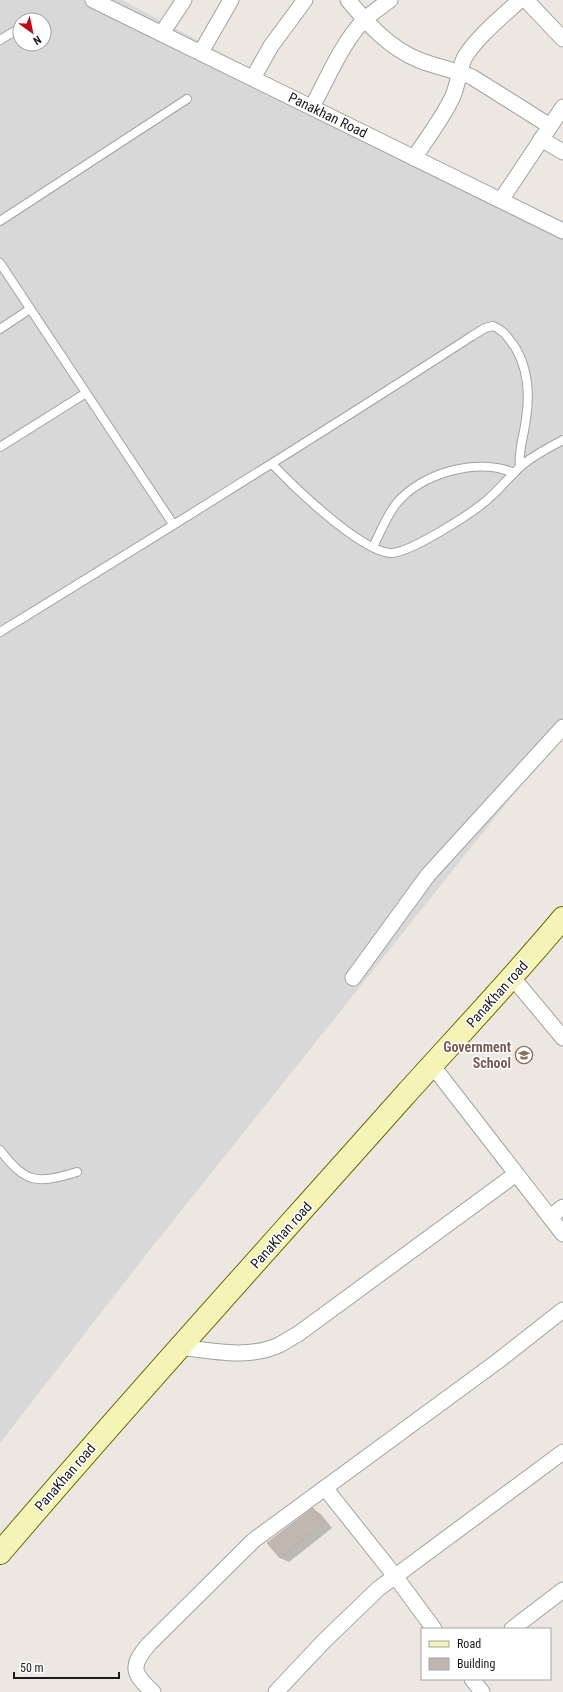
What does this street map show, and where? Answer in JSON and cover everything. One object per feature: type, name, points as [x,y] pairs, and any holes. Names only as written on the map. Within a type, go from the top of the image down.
[{"type":"street","name":"Panakhan Road","points":[[93,0],[113,4],[162,33],[563,231]]},
{"type":"street","points":[[162,33],[184,0]]},
{"type":"street","points":[[201,52],[231,0]]},
{"type":"street","points":[[253,78],[271,46],[305,0]]},
{"type":"street","points":[[348,0],[383,38],[402,52],[419,60],[459,71],[472,77],[550,126]]},
{"type":"street","points":[[312,107],[345,46],[365,19],[390,0]]},
{"type":"street","points":[[414,158],[452,97],[458,83],[459,71],[466,56],[473,46],[520,0]]},
{"type":"street","points":[[526,0],[563,39]]},
{"type":"street","points":[[501,200],[563,106]]},
{"type":"street","points":[[542,138],[563,152]]},
{"type":"street","points":[[353,978],[428,875],[563,727]]},
{"type":"street","name":"PanaKhan road","points":[[0,1553],[70,1470],[432,1065],[513,978],[563,918]]},
{"type":"street","points":[[513,978],[563,1038]]},
{"type":"street","points":[[432,1065],[563,1234]]},
{"type":"street","points":[[180,1347],[235,1353],[253,1352],[278,1346],[298,1334],[516,1174]]},
{"type":"street","points":[[550,1217],[563,1207]]},
{"type":"street","points":[[153,1692],[141,1681],[136,1669],[138,1657],[148,1644],[254,1540],[498,1361],[563,1310]]},
{"type":"street","points":[[276,1692],[350,1614],[395,1576],[563,1452]]},
{"type":"street","points":[[325,1488],[395,1576],[433,1628]]},
{"type":"street","points":[[513,1628],[563,1590]]},
{"type":"street","points":[[473,1680],[482,1692]]},
{"type":"lane","points":[[0,40],[12,33]]},
{"type":"lane","points":[[0,221],[187,99]]},
{"type":"lane","points":[[0,262],[173,524]]},
{"type":"lane","points":[[0,329],[30,309]]},
{"type":"lane","points":[[0,632],[272,464],[472,336],[485,328],[493,326],[505,333],[519,353],[526,372],[526,419],[518,454],[517,470]]},
{"type":"lane","points":[[0,447],[86,393]]},
{"type":"lane","points":[[272,464],[306,498],[337,523],[373,547],[389,553],[398,552],[455,523],[488,499],[517,470],[543,451],[563,440]]},
{"type":"lane","points":[[373,547],[389,514],[396,504],[416,486],[428,479],[450,472],[482,466],[517,470]]},
{"type":"lane","points":[[0,1150],[18,1172],[28,1177],[50,1179],[77,1172]]},
{"type":"shaded area","points":[[0,0],[122,0],[563,235],[563,732],[142,1260],[0,1443]]},
{"type":"building","points":[[313,1508],[324,1523],[280,1558],[267,1543]]},
{"type":"place","name":"Government School","points":[[524,1055]]}]
